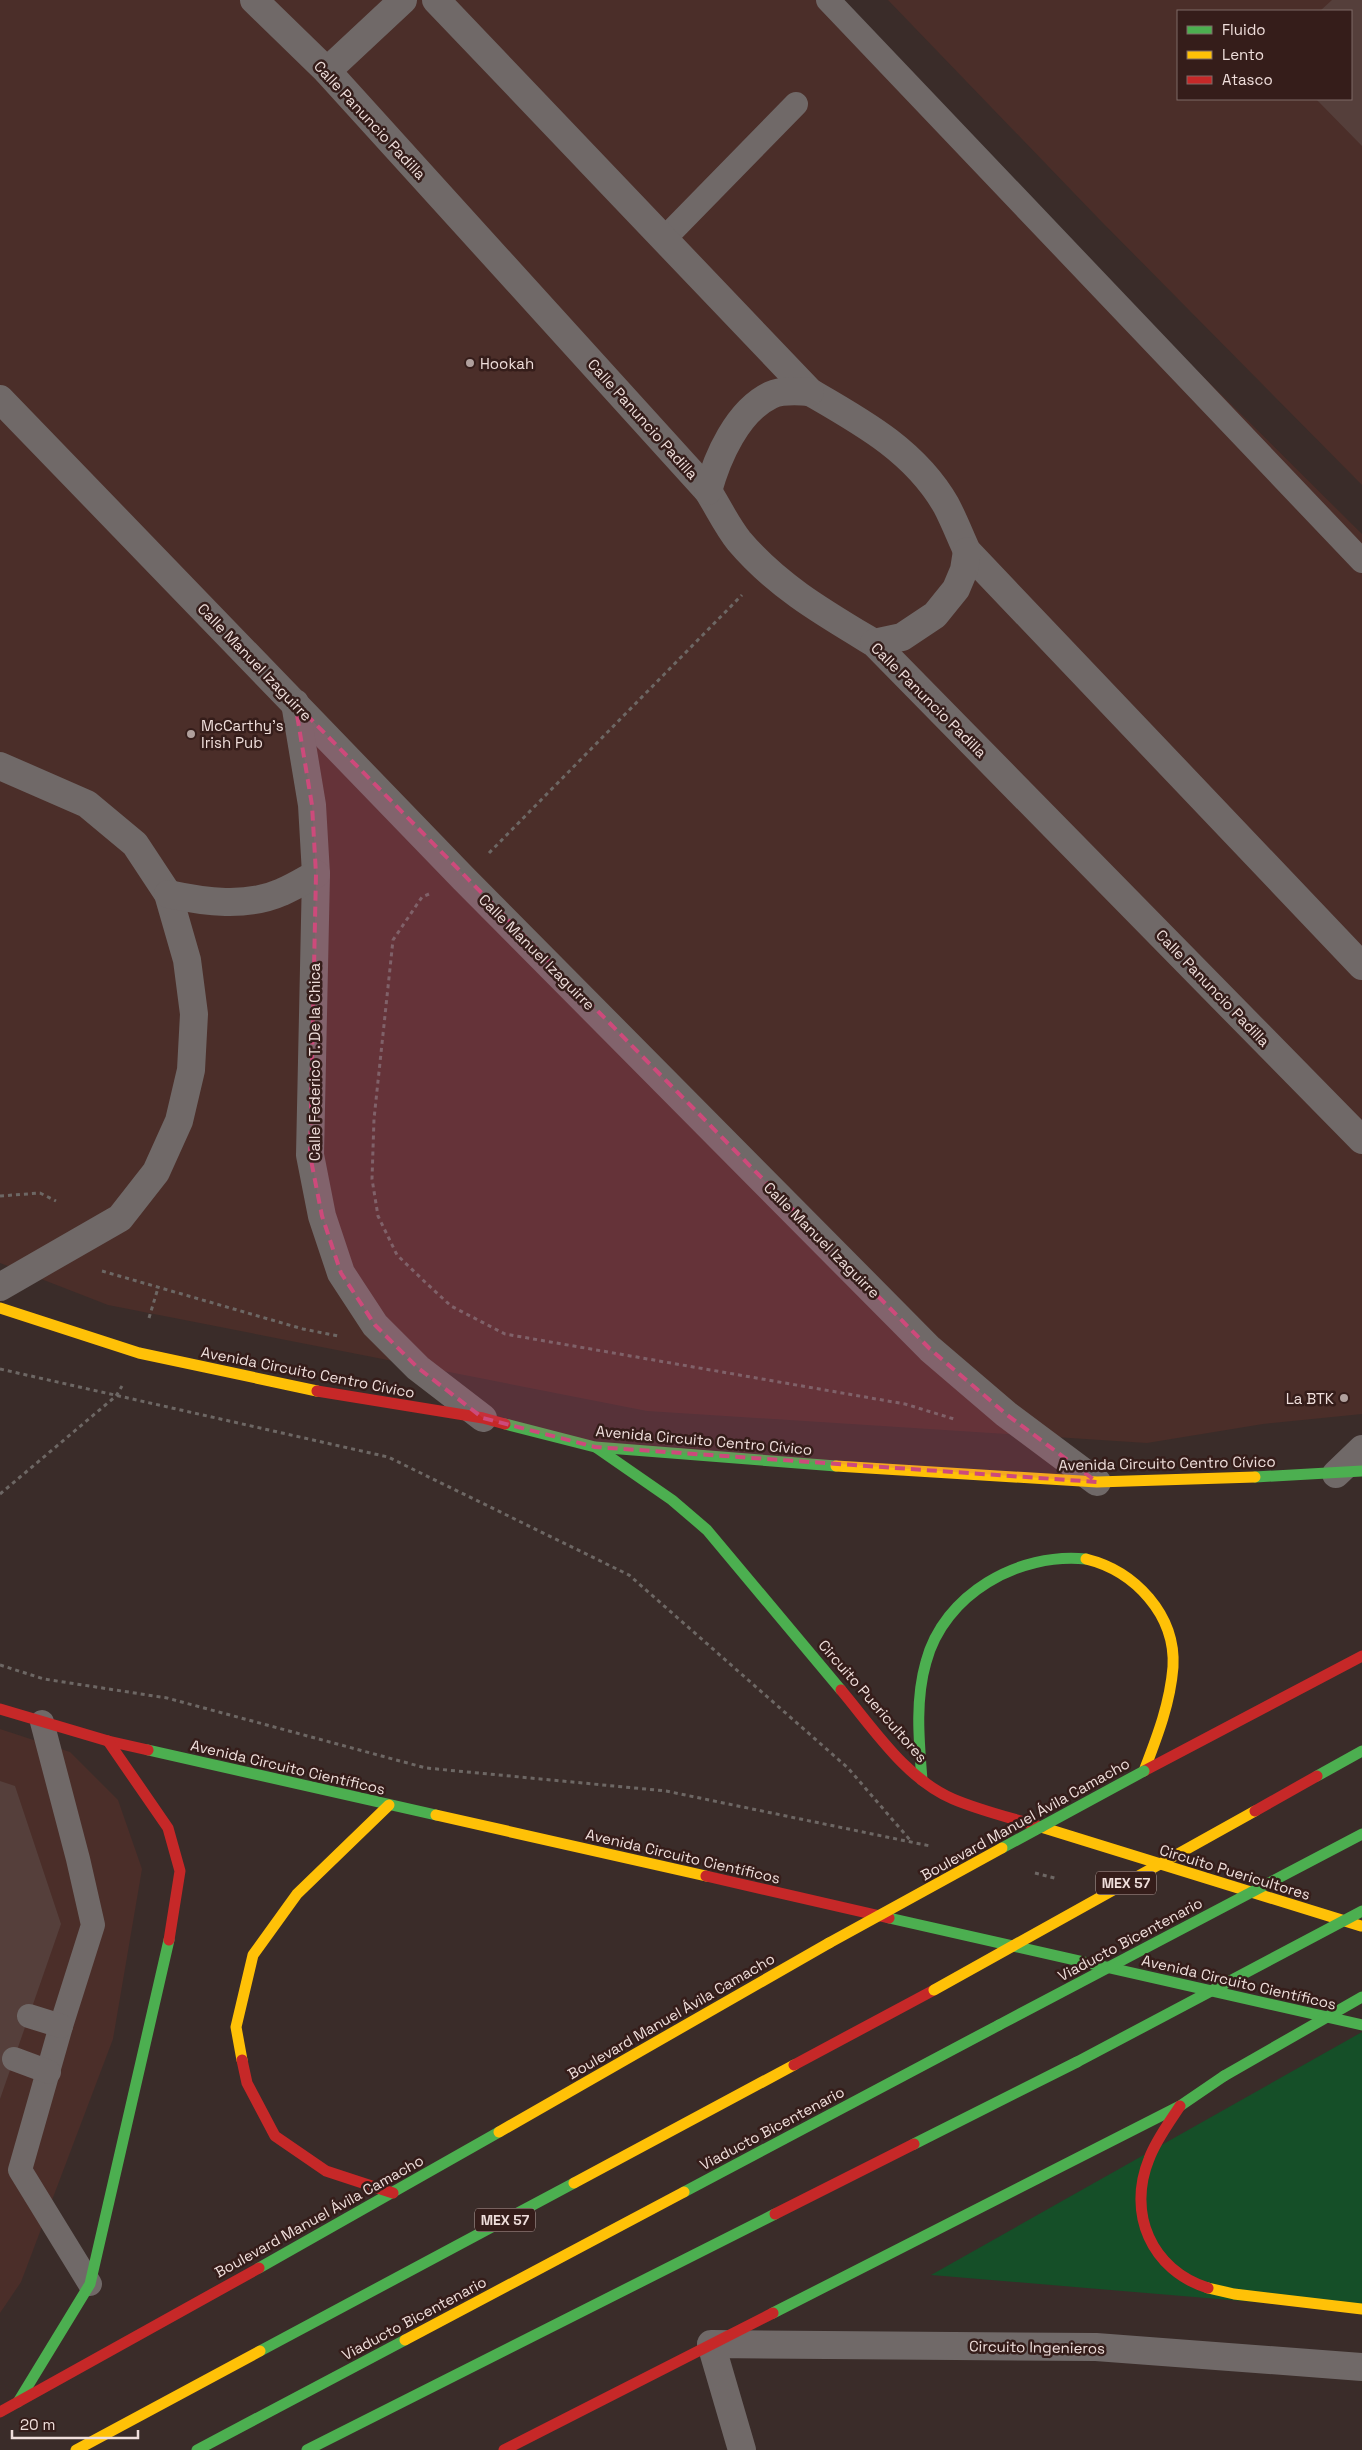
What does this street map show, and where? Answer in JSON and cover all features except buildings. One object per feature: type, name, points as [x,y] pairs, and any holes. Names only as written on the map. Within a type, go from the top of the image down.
[{"type":"main road","name":"Avenida Circuito Centro Cívico","points":[[0,1308],[139,1353],[306,1389],[483,1418],[595,1447],[870,1469],[1097,1482],[1208,1480],[1349,1473]]},
{"type":"main road","name":"Circuito Puericultores","points":[[595,1447],[672,1500],[707,1530],[898,1757],[922,1780],[952,1799],[1362,1926]]},
{"type":"main road","points":[[922,1780],[919,1702],[926,1659],[946,1619],[978,1586],[1010,1569],[1053,1558],[1086,1559],[1126,1575],[1152,1596],[1169,1632],[1173,1664],[1169,1697],[1144,1771]]},
{"type":"main road","name":"Boulevard Manuel Ávila Camacho","points":[[0,2412],[393,2192],[828,1943],[1144,1771],[1362,1656]]},
{"type":"main road","name":"Avenida Circuito Científicos","points":[[0,1709],[108,1741],[1362,2025]]},
{"type":"main road","points":[[18,2403],[90,2284],[173,1924],[180,1872],[168,1828],[108,1741]]},
{"type":"main road","name":"MEX 57","points":[[76,2450],[934,1990],[1362,1751]]},
{"type":"main road","points":[[390,1805],[298,1894],[254,1955],[236,2027],[247,2083],[275,2136],[326,2171],[393,2192]]},
{"type":"main road","name":"Viaducto Bicentenario","points":[[197,2450],[1362,1834]]},
{"type":"main road","points":[[307,2450],[1077,2062],[1362,1911]]},
{"type":"main road","points":[[504,2450],[1180,2106],[1224,2076],[1362,1997]]},
{"type":"main road","points":[[1180,2106],[1149,2158],[1141,2188],[1140,2214],[1149,2241],[1167,2265],[1189,2282],[1214,2292],[1362,2309]]},
{"type":"street","name":"Calle Panuncio Padilla","points":[[254,0],[327,71],[708,491],[738,539],[767,570],[798,596],[874,643],[1362,1140]]},
{"type":"street","points":[[327,71],[403,0]]},
{"type":"street","points":[[436,0],[810,392],[874,428],[917,466],[946,505],[966,551],[1362,966]]},
{"type":"street","points":[[708,491],[722,451],[732,432],[749,412],[771,395],[790,391],[810,392]]},
{"type":"street","name":"Calle Manuel Izaguirre","points":[[0,399],[464,879],[930,1349],[1006,1414],[1097,1482]]},
{"type":"street","points":[[874,643],[902,637],[935,615],[956,589],[964,570],[966,551]]},
{"type":"street","name":"Calle Federico T. De la Chica","points":[[295,703],[312,804],[316,874],[310,1155],[322,1216],[341,1273],[375,1325],[418,1368],[483,1418]]},
{"type":"street","points":[[0,766],[87,804],[135,844],[168,894],[187,960],[194,1014],[192,1070],[180,1121],[156,1172],[120,1218],[0,1287]]},
{"type":"street","points":[[168,894],[208,902],[246,901],[281,893],[316,874]]},
{"type":"street","points":[[1349,1473],[1362,1449]]},
{"type":"street","points":[[711,2344],[742,2450]]},
{"type":"street","name":"Circuito Ingenieros","points":[[711,2344],[1096,2347],[1362,2367]]},
{"type":"lane","points":[[828,0],[1362,561]]},
{"type":"lane","points":[[664,239],[796,104]]},
{"type":"lane","points":[[42,1722],[78,1859],[93,1925],[61,2026],[20,2170],[90,2284]]},
{"type":"lane","points":[[29,2016],[61,2026]]},
{"type":"lane","points":[[14,2059],[49,2072]]},
{"type":"path","points":[[767,570],[464,879],[422,897],[393,940],[374,1119],[372,1179],[378,1216],[397,1255],[411,1269],[451,1306],[505,1334],[905,1404],[974,1425],[1006,1414]]},
{"type":"path","points":[[0,1196],[40,1193],[56,1201]]},
{"type":"path","points":[[102,1271],[303,1329],[339,1336]]},
{"type":"path","points":[[0,1494],[116,1396],[139,1353],[158,1288]]},
{"type":"path","points":[[0,1369],[388,1457],[628,1575],[848,1768],[910,1841],[666,1791],[426,1768],[167,1698],[44,1679],[0,1665]]},
{"type":"highlighted area","points":[[295,703],[930,1349],[1006,1414],[1097,1482],[595,1447],[483,1418],[418,1368],[375,1325],[341,1273],[322,1216],[310,1155],[316,874],[312,805]]},
{"type":"shaded area","points":[[0,0],[823,0],[1362,534],[1362,1414],[1263,1424],[1147,1443],[647,1411],[108,1305],[0,1263]]},
{"type":"shaded area","points":[[888,0],[1362,0],[1362,485],[1099,219]]},
{"type":"shaded area","points":[[0,1729],[70,1752],[118,1800],[142,1869],[113,2039],[21,2282],[0,2313]]},
{"type":"green space","points":[[1362,2032],[1362,2311],[931,2275]]},
{"type":"traffic: fast","points":[[505,1424],[595,1447],[836,1466]]},
{"type":"traffic: fast","points":[[597,1448],[672,1500],[707,1530],[841,1690]]},
{"type":"traffic: fast","points":[[1255,1477],[1362,1471]]},
{"type":"traffic: fast","points":[[922,1780],[919,1721],[920,1691],[926,1662],[935,1638],[949,1616],[967,1598],[988,1582],[1011,1571],[1035,1563],[1061,1559],[1086,1559]]},
{"type":"traffic: fast","points":[[148,1750],[436,1815]]},
{"type":"traffic: fast","points":[[1317,1776],[1362,1751]]},
{"type":"traffic: fast","points":[[1002,1848],[1144,1771]]},
{"type":"traffic: fast","points":[[999,2025],[1362,1834]]},
{"type":"traffic: fast","points":[[1077,2062],[1362,1911]]},
{"type":"traffic: fast","points":[[889,1918],[1362,2025]]},
{"type":"traffic: fast","points":[[18,2402],[90,2284],[169,1940]]},
{"type":"traffic: fast","points":[[1224,2076],[1362,1997]]},
{"type":"traffic: fast","points":[[684,2192],[999,2025]]},
{"type":"traffic: fast","points":[[914,2144],[1077,2062]]},
{"type":"traffic: fast","points":[[773,2313],[1180,2106],[1224,2076]]},
{"type":"traffic: fast","points":[[259,2268],[499,2132]]},
{"type":"traffic: fast","points":[[260,2351],[574,2183]]},
{"type":"traffic: fast","points":[[307,2450],[775,2214]]},
{"type":"traffic: fast","points":[[197,2450],[405,2340]]},
{"type":"traffic: slow","points":[[0,1308],[139,1353],[317,1391]]},
{"type":"traffic: slow","points":[[836,1466],[1097,1482],[1255,1477]]},
{"type":"traffic: slow","points":[[1086,1559],[1104,1565],[1136,1585],[1160,1613],[1168,1630],[1172,1648],[1173,1667],[1169,1694],[1154,1746],[1144,1771]]},
{"type":"traffic: slow","points":[[242,2060],[236,2027],[253,1955],[297,1894],[389,1805]]},
{"type":"traffic: slow","points":[[934,1990],[1255,1811]]},
{"type":"traffic: slow","points":[[436,1815],[706,1876]]},
{"type":"traffic: slow","points":[[1041,1827],[1361,1926]]},
{"type":"traffic: slow","points":[[829,1943],[1002,1848]]},
{"type":"traffic: slow","points":[[499,2132],[829,1943]]},
{"type":"traffic: slow","points":[[574,2183],[794,2065]]},
{"type":"traffic: slow","points":[[405,2340],[684,2192]]},
{"type":"traffic: slow","points":[[1208,2288],[1234,2294],[1362,2309]]},
{"type":"traffic: slow","points":[[76,2450],[260,2351]]},
{"type":"traffic: jam","points":[[317,1391],[483,1418],[505,1424]]},
{"type":"traffic: jam","points":[[1144,1771],[1362,1656]]},
{"type":"traffic: jam","points":[[841,1690],[905,1766],[936,1790],[974,1807],[1041,1827]]},
{"type":"traffic: jam","points":[[0,1709],[108,1741],[148,1750]]},
{"type":"traffic: jam","points":[[108,1741],[168,1828],[180,1871],[169,1940]]},
{"type":"traffic: jam","points":[[1255,1811],[1317,1776]]},
{"type":"traffic: jam","points":[[706,1876],[889,1918]]},
{"type":"traffic: jam","points":[[794,2065],[934,1990]]},
{"type":"traffic: jam","points":[[242,2060],[247,2083],[275,2136],[326,2171],[393,2193]]},
{"type":"traffic: jam","points":[[1180,2106],[1159,2138],[1149,2159],[1143,2179],[1141,2199],[1143,2219],[1149,2237],[1158,2254],[1188,2280],[1208,2288]]},
{"type":"traffic: jam","points":[[775,2214],[914,2144]]},
{"type":"traffic: jam","points":[[0,2412],[259,2268]]},
{"type":"traffic: jam","points":[[504,2450],[773,2313]]},
{"type":"place","name":"Hookah","points":[[470,363]]},
{"type":"place","name":"McCarthy's Irish Pub","points":[[191,734]]},
{"type":"place","name":"La BTK","points":[[1344,1398]]}]
